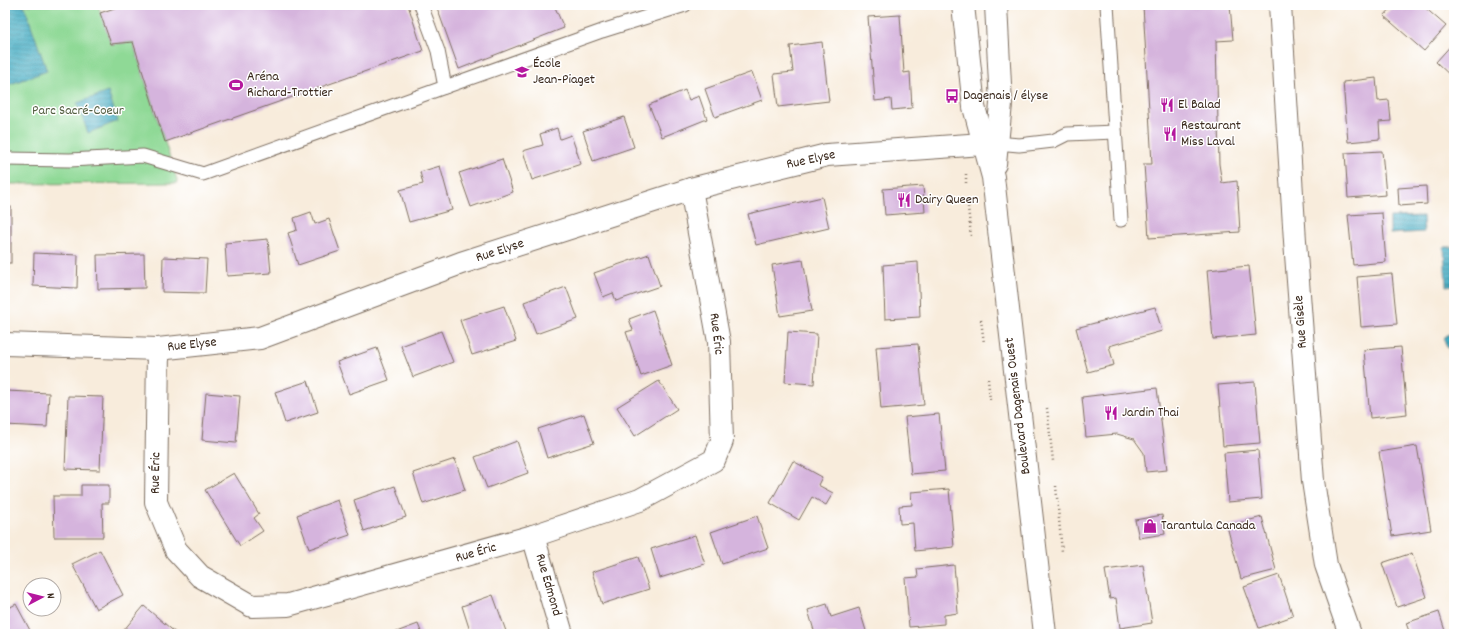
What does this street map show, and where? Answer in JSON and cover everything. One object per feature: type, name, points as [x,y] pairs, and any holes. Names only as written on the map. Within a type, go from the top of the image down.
[{"type":"street","name":"Boulevard Dagenais Ouest","points":[[963,5],[974,107],[990,143],[1045,634]]},
{"type":"street","name":"Boulevard Dagenais Ouest","points":[[990,143],[1001,104],[996,5]]},
{"type":"street","name":"Rue Gisèle","points":[[1280,5],[1295,240],[1313,481],[1326,565],[1350,634]]},
{"type":"street","name":"Rue Elyse","points":[[5,344],[158,349],[260,338],[461,263],[691,189],[827,155],[990,143]]},
{"type":"street","name":"Rue Éric","points":[[158,349],[156,502],[176,550],[200,576],[252,606],[288,606],[533,536],[640,500],[714,460],[722,441],[719,342],[691,189]]},
{"type":"street","name":"Rue Edmond","points":[[533,536],[562,634]]},
{"type":"lane","points":[[421,5],[438,51],[445,87]]},
{"type":"lane","points":[[5,159],[70,160],[143,156],[203,174],[602,31],[686,5]]},
{"type":"lane","points":[[1107,5],[1121,220]]},
{"type":"lane","points":[[990,143],[1019,145],[1053,142],[1067,134],[1115,132]]},
{"type":"path","points":[[968,207],[971,236]]},
{"type":"path","name":"Boulevard Dagenais Ouest","points":[[981,320],[984,343]]},
{"type":"path","name":"Boulevard Dagenais Ouest","points":[[988,379],[990,400]]},
{"type":"path","name":"Boulevard Dagenais Ouest","points":[[1046,408],[1053,461]]},
{"type":"path","points":[[1056,486],[1062,552]]},
{"type":"green space","name":"Parc Sacré-Coeur","points":[[5,5],[98,5],[111,44],[133,42],[178,183],[5,184]]},
{"type":"water","points":[[5,5],[24,5],[47,71],[5,86]]},
{"type":"water","points":[[108,92],[118,121],[88,133],[77,103]]},
{"type":"water","points":[[1423,216],[1424,232],[1390,234],[1390,217]]},
{"type":"water","points":[[1444,247],[1454,247],[1454,285],[1446,286]]},
{"type":"water","points":[[1454,333],[1454,353],[1446,345],[1445,338],[1449,334]]},
{"type":"building","name":"Aréna Richard-Trottier","points":[[123,5],[408,5],[423,51],[165,142],[133,42],[111,44],[100,13]]},
{"type":"building","points":[[436,5],[554,5],[564,28],[459,69]]},
{"type":"building","points":[[1143,5],[1230,5],[1233,40],[1216,41],[1219,164],[1222,183],[1237,181],[1240,232],[1149,238],[1144,164],[1152,164]]},
{"type":"building","points":[[1394,5],[1422,5],[1446,26],[1424,51],[1384,16]]},
{"type":"building","points":[[900,15],[904,73],[910,72],[912,108],[892,110],[891,99],[875,101],[868,17]]},
{"type":"building","points":[[822,42],[829,101],[778,107],[774,74],[793,72],[790,46]]},
{"type":"building","points":[[1454,42],[1454,79],[1436,62]]},
{"type":"building","points":[[752,72],[762,100],[715,117],[705,89]]},
{"type":"building","points":[[1376,78],[1378,101],[1389,100],[1391,121],[1379,122],[1380,139],[1348,142],[1343,82]]},
{"type":"building","points":[[685,90],[689,100],[699,96],[707,119],[662,137],[649,105]]},
{"type":"building","points":[[624,117],[634,147],[593,161],[583,131]]},
{"type":"building","points":[[557,128],[560,139],[571,135],[581,164],[532,180],[523,151],[543,145],[540,134]]},
{"type":"building","points":[[1382,151],[1386,195],[1348,198],[1345,153]]},
{"type":"building","points":[[502,159],[513,192],[471,207],[459,173]]},
{"type":"building","points":[[440,166],[452,210],[409,222],[400,190],[423,184],[420,172]]},
{"type":"building","name":"Dairy Queen","points":[[923,186],[925,212],[885,215],[883,189]]},
{"type":"building","points":[[1426,186],[1427,204],[1399,206],[1398,188]]},
{"type":"building","points":[[822,197],[829,228],[756,245],[748,214]]},
{"type":"building","points":[[5,207],[11,207],[11,263],[5,263]]},
{"type":"building","points":[[311,212],[315,224],[329,219],[340,251],[298,265],[288,233],[297,230],[294,218]]},
{"type":"building","points":[[1382,213],[1386,262],[1353,265],[1348,215]]},
{"type":"building","points":[[268,239],[271,273],[227,276],[225,243]]},
{"type":"building","points":[[34,253],[78,255],[77,288],[33,286]]},
{"type":"building","points":[[144,254],[145,288],[98,289],[97,255]]},
{"type":"building","points":[[649,254],[660,286],[616,301],[613,293],[603,297],[594,273]]},
{"type":"building","points":[[163,257],[207,259],[205,293],[162,292]]},
{"type":"building","points":[[803,260],[812,311],[780,316],[772,265]]},
{"type":"building","points":[[918,262],[920,317],[885,319],[883,265]]},
{"type":"building","points":[[1249,266],[1256,335],[1213,339],[1207,270]]},
{"type":"building","points":[[1392,274],[1397,324],[1361,327],[1357,277]]},
{"type":"building","points":[[566,287],[578,319],[536,334],[524,302]]},
{"type":"building","points":[[504,306],[516,341],[472,355],[460,320]]},
{"type":"building","points":[[1155,307],[1162,331],[1109,346],[1114,365],[1088,372],[1076,328]]},
{"type":"building","points":[[653,310],[672,365],[641,376],[626,332],[633,330],[629,319]]},
{"type":"building","points":[[441,331],[453,362],[413,377],[401,346]]},
{"type":"building","points":[[788,332],[817,334],[814,384],[785,382]]},
{"type":"building","points":[[918,344],[924,405],[881,409],[876,347]]},
{"type":"building","points":[[1401,347],[1407,414],[1370,418],[1364,350]]},
{"type":"building","points":[[377,348],[389,380],[349,394],[337,362]]},
{"type":"building","points":[[308,381],[318,412],[285,423],[275,392]]},
{"type":"building","points":[[659,381],[677,409],[635,436],[617,407]]},
{"type":"building","points":[[1255,382],[1260,443],[1223,446],[1218,385]]},
{"type":"building","points":[[1157,388],[1167,470],[1146,472],[1144,453],[1134,439],[1117,434],[1086,437],[1082,397]]},
{"type":"building","points":[[6,391],[49,393],[47,427],[5,425]]},
{"type":"building","points":[[206,393],[240,396],[236,443],[202,440]]},
{"type":"building","points":[[68,396],[103,397],[100,470],[65,469]]},
{"type":"building","points":[[584,414],[594,443],[547,458],[538,429]]},
{"type":"building","points":[[939,414],[945,471],[911,474],[905,417]]},
{"type":"building","points":[[517,441],[528,473],[487,488],[475,457]]},
{"type":"building","points":[[1417,446],[1431,530],[1392,536],[1379,452]]},
{"type":"building","points":[[1258,450],[1262,499],[1228,502],[1224,453]]},
{"type":"building","points":[[455,459],[465,490],[423,504],[413,473]]},
{"type":"building","points":[[793,461],[822,477],[818,485],[833,493],[826,505],[812,497],[799,520],[770,503]]},
{"type":"building","points":[[234,473],[259,514],[254,518],[263,531],[240,546],[205,490]]},
{"type":"building","points":[[81,485],[109,485],[109,503],[102,503],[103,537],[54,537],[53,496],[81,496]]},
{"type":"building","points":[[395,486],[406,517],[364,531],[354,500]]},
{"type":"building","points":[[949,489],[954,547],[915,551],[913,523],[900,524],[899,506],[912,505],[911,492]]},
{"type":"building","points":[[338,500],[350,535],[309,549],[297,515]]},
{"type":"building","points":[[1162,515],[1165,534],[1139,538],[1135,520]]},
{"type":"building","points":[[757,516],[768,548],[722,564],[711,532]]},
{"type":"building","points":[[1262,517],[1276,570],[1241,579],[1227,526]]},
{"type":"building","points":[[695,535],[705,564],[660,578],[651,549]]},
{"type":"building","points":[[100,550],[123,595],[96,609],[72,564]]},
{"type":"building","points":[[1412,553],[1427,597],[1397,607],[1382,563]]},
{"type":"building","points":[[638,557],[649,589],[602,604],[592,572]]},
{"type":"building","points":[[954,565],[958,613],[944,615],[944,624],[909,627],[905,578],[918,577],[917,569]]},
{"type":"building","points":[[1143,565],[1152,623],[1120,628],[1116,598],[1110,599],[1105,570]]},
{"type":"building","points":[[1279,575],[1293,616],[1259,628],[1244,587]]},
{"type":"building","points":[[493,595],[507,634],[471,634],[462,606]]},
{"type":"building","points":[[16,604],[32,634],[5,634],[5,610]]},
{"type":"building","points":[[827,604],[831,617],[859,608],[867,634],[815,634],[808,610]]},
{"type":"building","points":[[144,606],[177,634],[126,634],[123,631]]},
{"type":"building","points":[[1439,612],[1446,634],[1410,634],[1406,623]]},
{"type":"building","points":[[418,624],[422,634],[391,634]]},
{"type":"place","name":"École Jean-Piaget","points":[[522,72]]},
{"type":"place","name":"Aréna Richard-Trottier","points":[[236,85]]},
{"type":"place","name":"Dagenais / élyse","points":[[952,96]]},
{"type":"place","name":"El Balad","points":[[1167,105]]},
{"type":"place","name":"Restaurant Miss Laval","points":[[1170,134]]},
{"type":"place","name":"Dairy Queen","points":[[904,200]]},
{"type":"place","name":"Jardin Thai","points":[[1111,413]]},
{"type":"place","name":"Tarantula Canada","points":[[1150,526]]}]
